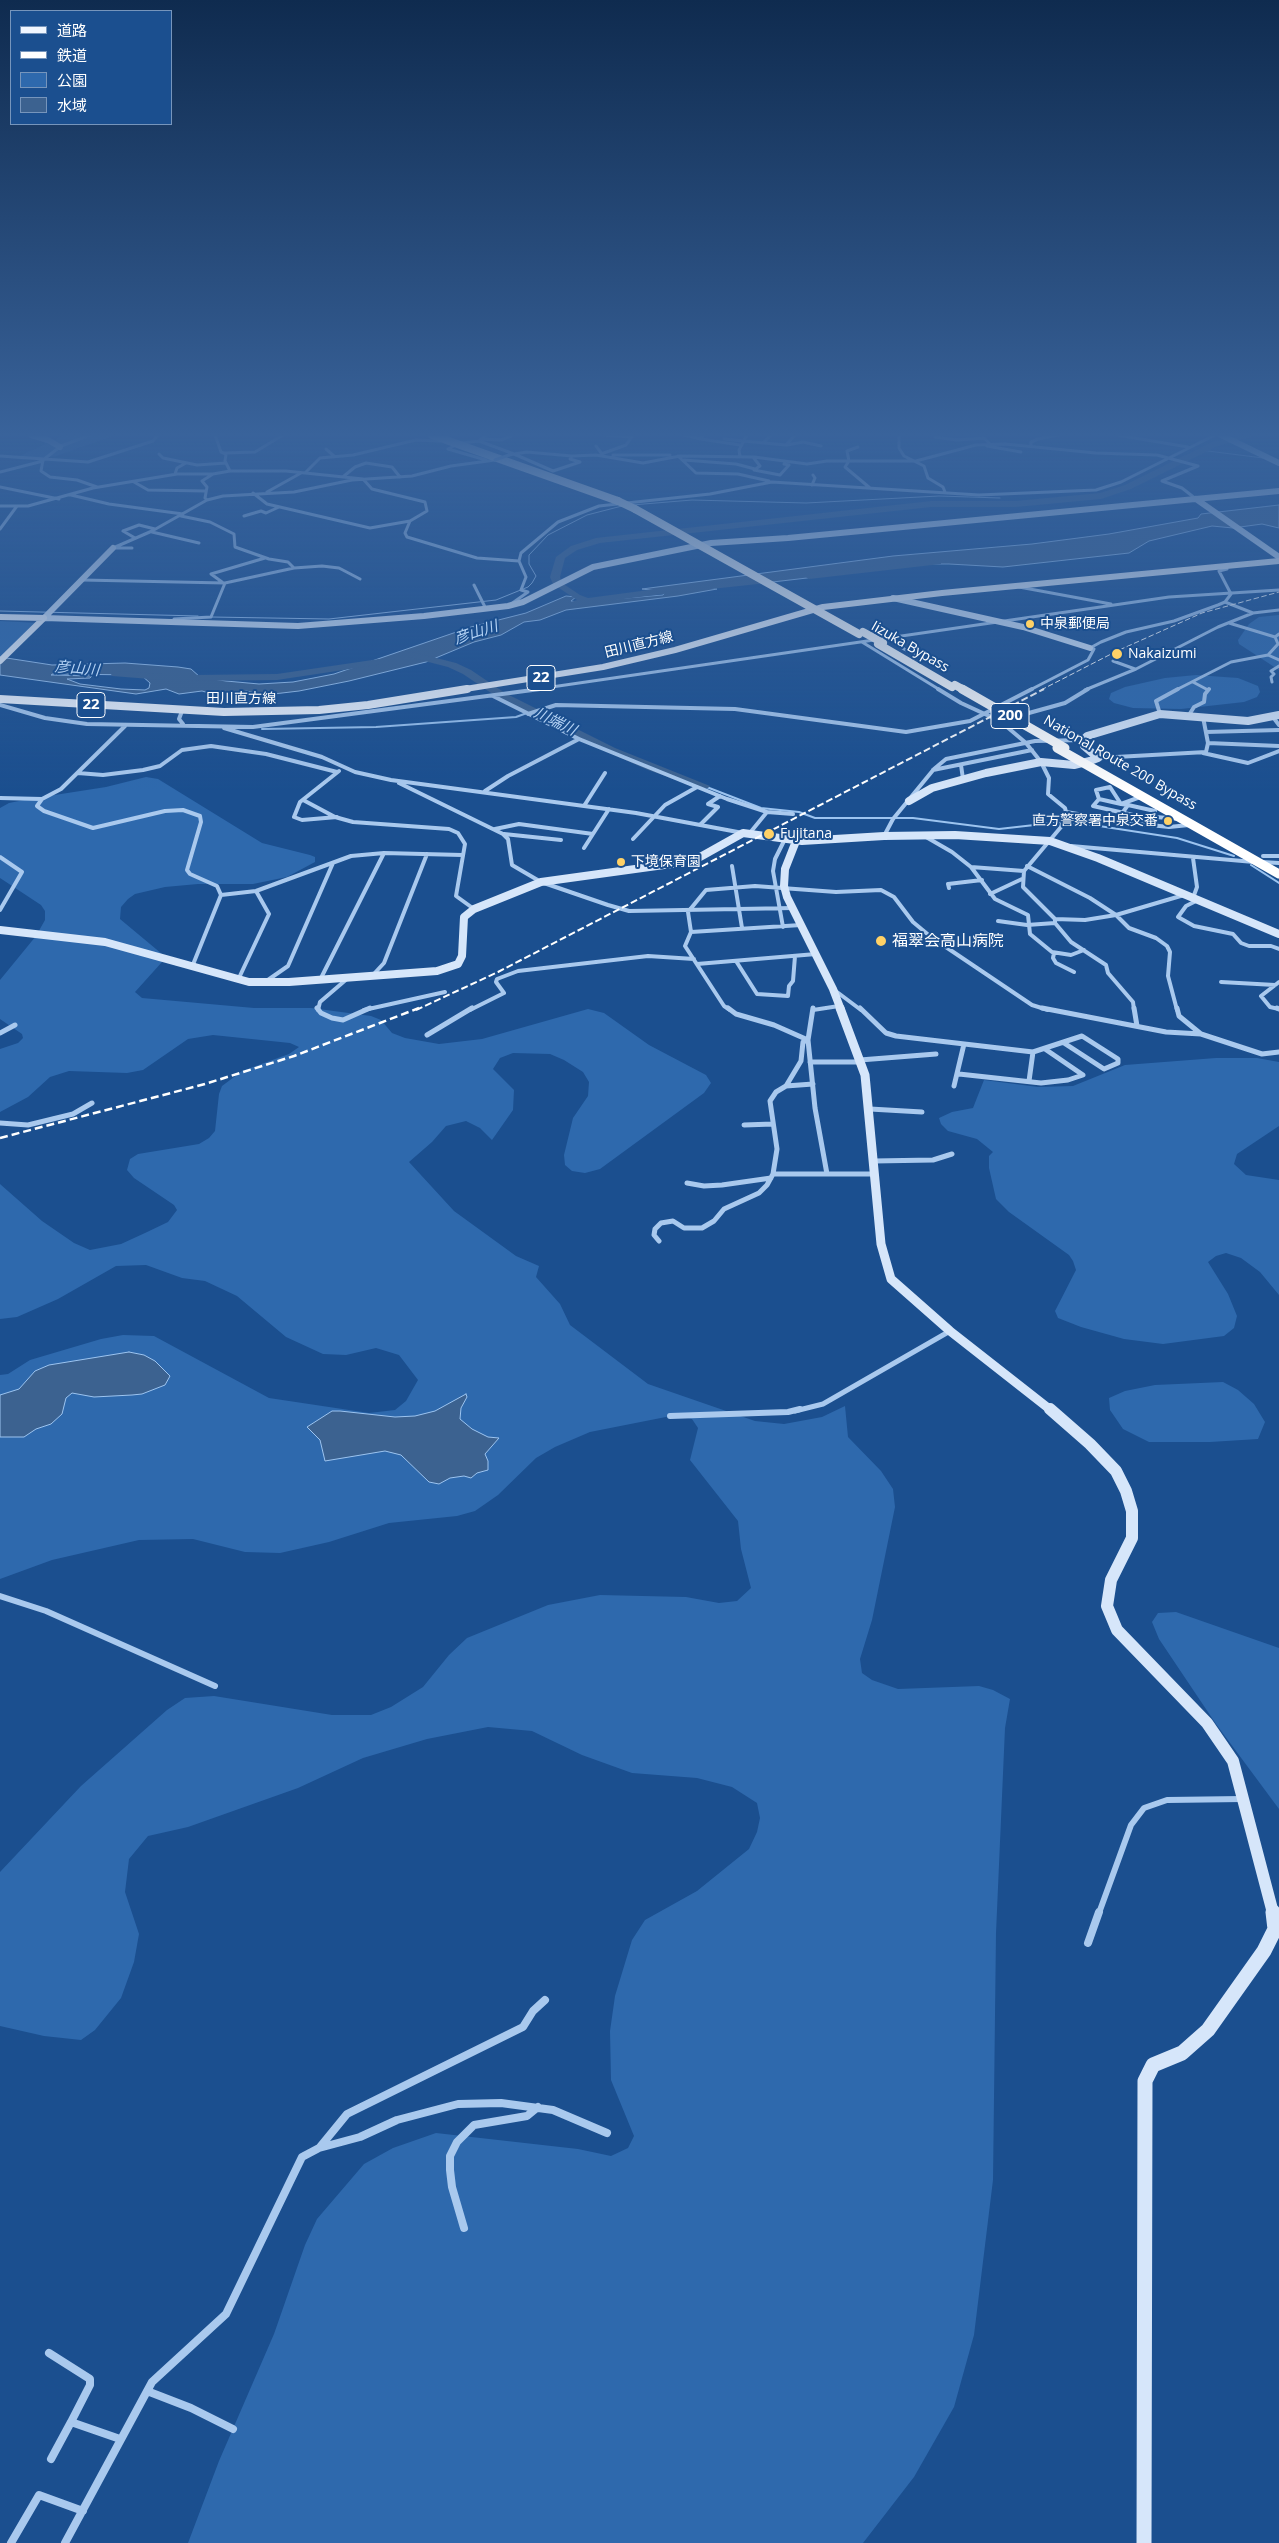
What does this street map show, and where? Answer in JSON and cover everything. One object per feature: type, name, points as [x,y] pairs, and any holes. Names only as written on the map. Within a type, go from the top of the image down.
[{"type":"highway","name":"Iizuka Bypass","points":[[723,554],[817,607],[861,636],[884,642],[915,663],[1061,748],[1091,761],[1143,796],[1262,860],[1279,874]]},
{"type":"highway","name":"National Route 200 Bypass","points":[[1091,761],[1279,869]]},
{"type":"main road","name":"田川直方線","points":[[0,699],[182,711],[267,712],[319,710],[435,696],[639,659],[817,607],[1279,561]]},
{"type":"main road","points":[[0,617],[43,620]]},
{"type":"main road","points":[[0,661],[43,620]]},
{"type":"street","points":[[43,620],[106,554]]},
{"type":"street","points":[[254,554],[288,562],[294,568]]},
{"type":"street","points":[[463,554],[477,558],[519,561]]},
{"type":"street","points":[[508,606],[528,592],[522,590],[526,577],[519,561],[521,554]]},
{"type":"street","points":[[43,620],[298,626],[338,625],[486,609],[508,606],[542,593],[574,575],[612,562],[655,554]]},
{"type":"street","points":[[225,583],[211,574],[266,558]]},
{"type":"street","points":[[1231,594],[1219,571],[1255,563]]},
{"type":"street","points":[[82,580],[225,583],[294,568],[329,566],[360,579]]},
{"type":"street","points":[[146,623],[153,620],[211,617],[225,583]]},
{"type":"street","points":[[474,585],[486,609]]},
{"type":"street","points":[[1017,586],[1117,605]]},
{"type":"street","points":[[884,642],[1001,622],[1169,597],[1279,590]]},
{"type":"street","points":[[1090,648],[1126,632],[1174,620],[1225,602],[1231,594]]},
{"type":"street","points":[[528,714],[556,704],[735,710],[906,732],[970,721],[1088,660],[1094,649],[1001,622],[893,598]]},
{"type":"street","points":[[1225,602],[1253,613]]},
{"type":"street","points":[[1000,721],[1065,703],[1081,692],[1136,669],[1228,623],[1253,613],[1279,610]]},
{"type":"street","points":[[1228,623],[1277,636],[1278,644],[1268,655]]},
{"type":"street","points":[[861,636],[942,690],[1000,721],[1026,743],[1041,762],[1048,778],[1048,794],[1065,808],[1066,812],[1063,822],[1050,841],[1026,868],[1022,878],[1023,887],[1055,921],[1071,942],[1106,965],[1108,973],[1133,1002],[1138,1026]]},
{"type":"street","points":[[0,705],[52,719],[125,726],[183,724],[253,727],[492,696],[861,636],[884,642],[917,655],[915,663],[919,671],[942,687],[942,690]]},
{"type":"street","points":[[1160,714],[1156,701],[1192,682],[1200,675],[1231,662],[1268,655],[1279,660]]},
{"type":"street","points":[[1122,656],[1113,661],[1136,669]]},
{"type":"street","points":[[1279,666],[1271,671],[1279,676]]},
{"type":"street","points":[[1272,682],[1271,677],[1274,674]]},
{"type":"street","points":[[1190,715],[1194,707],[1204,702],[1205,694],[1209,689],[1192,682]]},
{"type":"street","points":[[492,696],[579,739],[697,787],[767,812],[793,814]]},
{"type":"street","points":[[182,711],[179,719],[183,724]]},
{"type":"street","points":[[884,836],[894,818],[940,762],[956,756],[1026,743],[1083,740],[1090,734],[1160,714],[1248,721],[1276,716],[1279,724]]},
{"type":"street","points":[[1202,753],[1206,752],[1208,743],[1204,716]]},
{"type":"street","points":[[125,726],[61,789],[42,800],[37,806],[44,811],[93,828],[165,811],[183,810],[200,816],[201,822],[187,870],[190,874],[217,886],[221,894],[192,967]]},
{"type":"street","points":[[216,726],[322,757],[344,769],[392,780],[609,809],[746,834],[818,842],[884,836],[990,836],[1050,841],[1068,846],[1279,934]]},
{"type":"street","points":[[1206,732],[1279,730]]},
{"type":"street","points":[[485,791],[508,776],[579,739]]},
{"type":"street","points":[[1083,740],[1091,761]]},
{"type":"street","points":[[1208,743],[1279,746]]},
{"type":"street","points":[[78,773],[102,775],[144,770],[160,766],[182,750],[210,746],[266,754],[337,772]]},
{"type":"street","points":[[933,771],[1032,750]]},
{"type":"street","points":[[909,802],[932,788],[963,779],[1041,762],[1074,765],[1091,761],[1202,753],[1248,763],[1279,751]]},
{"type":"street","points":[[961,765],[963,779]]},
{"type":"street","points":[[344,769],[337,772],[305,800],[300,802],[297,808],[296,819],[337,818],[374,824],[449,830],[464,838],[465,844],[456,896],[474,909]]},
{"type":"street","points":[[584,806],[606,773]]},
{"type":"street","points":[[392,780],[503,834],[508,839],[512,865],[541,882],[629,911],[662,909],[688,912],[793,908]]},
{"type":"street","points":[[632,839],[665,805],[697,787]]},
{"type":"street","points":[[1099,799],[1096,790],[1110,787],[1121,804]]},
{"type":"street","points":[[700,825],[718,807],[708,804],[720,796]]},
{"type":"street","points":[[1121,804],[1143,796]]},
{"type":"street","points":[[0,798],[42,800]]},
{"type":"street","points":[[1099,799],[1155,811],[1151,817]]},
{"type":"street","points":[[1099,799],[1093,806],[1151,817],[1185,820]]},
{"type":"street","points":[[305,800],[337,818]]},
{"type":"street","points":[[1123,812],[1128,805]]},
{"type":"street","points":[[584,848],[609,809]]},
{"type":"street","points":[[0,930],[105,942],[238,980],[264,983],[437,971],[458,964],[462,956],[462,925],[464,918],[474,909],[541,882],[693,861],[746,834],[767,812]]},
{"type":"street","points":[[1066,812],[1131,823],[1169,827],[1194,825]]},
{"type":"street","points":[[495,829],[519,824],[593,834]]},
{"type":"street","points":[[503,834],[562,840]]},
{"type":"street","points":[[926,837],[952,852],[971,867],[982,880],[990,894],[1028,915],[1027,925],[1030,934],[1054,953],[1071,955],[1084,950]]},
{"type":"street","points":[[784,927],[779,909],[780,886],[791,840]]},
{"type":"street","points":[[1068,846],[1193,858],[1262,860],[1279,863]]},
{"type":"street","points":[[221,894],[256,891],[351,856],[384,853],[462,855]]},
{"type":"street","points":[[320,980],[384,853]]},
{"type":"street","points":[[372,976],[384,963],[427,854]]},
{"type":"street","points":[[1262,860],[1279,856]]},
{"type":"street","points":[[0,857],[22,872],[0,910]]},
{"type":"street","points":[[1193,858],[1197,887],[1196,899]]},
{"type":"street","points":[[264,983],[288,966],[333,863]]},
{"type":"street","points":[[732,866],[742,928]]},
{"type":"street","points":[[971,867],[1026,868],[1090,898],[1116,915],[1129,928],[1156,938],[1167,946],[1170,952],[1168,976],[1179,1016],[1201,1034]]},
{"type":"street","points":[[990,894],[1022,878]]},
{"type":"street","points":[[949,888],[948,884],[982,880]]},
{"type":"street","points":[[808,1040],[774,1025],[736,1014],[724,1006],[685,946],[691,932],[688,912],[706,890],[734,886],[780,886],[822,891],[871,889],[887,892],[913,922],[931,937],[1032,1005],[1043,1009],[1166,1032],[1201,1034],[1262,1054],[1279,1052]]},
{"type":"street","points":[[780,886],[817,954],[833,989],[865,1075],[870,1109],[881,1244],[891,1279],[950,1331],[1033,1394],[1090,1444],[1116,1471],[1126,1491],[1132,1512],[1132,1538],[1111,1580],[1106,1606],[1117,1630],[1207,1723],[1233,1761],[1245,1799],[1276,1929],[1264,1951],[1208,2030],[1182,2053],[1153,2065],[1145,2081],[1144,2543]]},
{"type":"street","points":[[238,980],[269,914],[256,891]]},
{"type":"street","points":[[998,921],[1027,925],[1055,921],[1085,920],[1116,915],[1184,894]]},
{"type":"street","points":[[1196,899],[1186,906],[1178,918],[1194,926],[1233,934],[1241,943],[1249,946],[1271,946],[1279,949]]},
{"type":"street","points":[[691,932],[801,925]]},
{"type":"street","points":[[1054,953],[1053,958],[1056,963],[1074,972]]},
{"type":"street","points":[[697,964],[817,954]]},
{"type":"street","points":[[427,1035],[459,1015],[504,993],[496,982],[497,979],[518,972],[648,956],[694,959]]},
{"type":"street","points":[[736,961],[758,994],[788,996],[788,986],[793,981],[795,956]]},
{"type":"street","points":[[348,978],[320,1002],[317,1008],[321,1013],[343,1020],[363,1010],[445,992]]},
{"type":"street","points":[[1221,982],[1277,984]]},
{"type":"street","points":[[1277,984],[1261,996],[1263,1001],[1270,1007],[1279,1009]]},
{"type":"street","points":[[833,989],[859,1008],[886,1033],[896,1036],[1033,1052],[1082,1036],[1118,1059],[1118,1063],[1104,1068],[1064,1043]]},
{"type":"street","points":[[827,1174],[808,1040],[813,1008],[839,1006]]},
{"type":"street","points":[[0,1033],[15,1025]]},
{"type":"street","points":[[786,1086],[801,1061],[802,1042],[808,1040]]},
{"type":"street","points":[[954,1086],[959,1074],[964,1044]]},
{"type":"street","points":[[959,1074],[1041,1083],[1068,1080],[1084,1075],[1045,1049]]},
{"type":"street","points":[[1029,1082],[1033,1052]]},
{"type":"street","points":[[810,1062],[860,1061],[936,1054]]},
{"type":"street","points":[[659,1241],[654,1235],[655,1229],[661,1223],[673,1221],[684,1228],[702,1228],[714,1221],[724,1209],[759,1193],[772,1176],[777,1149],[770,1101],[776,1092],[786,1086],[813,1084]]},
{"type":"street","points":[[0,1123],[28,1125],[73,1114],[92,1103]]},
{"type":"street","points":[[870,1109],[922,1112]]},
{"type":"street","points":[[744,1125],[773,1124]]},
{"type":"street","points":[[874,1161],[933,1160],[952,1154]]},
{"type":"street","points":[[687,1183],[704,1186],[722,1185],[772,1176],[875,1174]]},
{"type":"street","points":[[670,1416],[788,1412],[822,1404],[950,1331]]},
{"type":"street","points":[[0,1596],[46,1611],[215,1686]]},
{"type":"street","points":[[1088,1943],[1131,1825],[1144,1808],[1167,1800],[1245,1799]]},
{"type":"street","points":[[319,2148],[347,2114],[523,2027],[533,2011],[545,2000]]},
{"type":"street","points":[[68,2542],[147,2390],[170,2363],[226,2314],[302,2158],[319,2148],[360,2137],[397,2120],[458,2104],[501,2103],[538,2107],[553,2110],[607,2133]]},
{"type":"street","points":[[464,2228],[452,2187],[450,2170],[450,2156],[457,2142],[474,2125],[495,2120],[514,2120],[527,2116],[538,2107]]},
{"type":"street","points":[[49,2354],[90,2379],[90,2385],[51,2458]]},
{"type":"street","points":[[147,2390],[191,2408],[233,2429]]},
{"type":"street","points":[[71,2422],[120,2439]]},
{"type":"street","points":[[11,2543],[39,2495],[83,2511]]},
{"type":"green space","points":[[1279,615],[1279,670],[1239,644],[1238,640],[1249,624],[1259,617]]},
{"type":"green space","points":[[0,621],[40,623],[0,661]]},
{"type":"green space","points":[[1196,675],[1238,678],[1258,686],[1260,692],[1257,697],[1244,702],[1181,709],[1133,708],[1114,703],[1109,699],[1111,693],[1125,687],[1165,678]]},
{"type":"green space","points":[[146,777],[158,779],[262,843],[310,855],[315,857],[315,862],[287,877],[253,884],[198,884],[165,887],[135,894],[128,899],[121,907],[120,919],[162,954],[162,962],[135,992],[142,998],[254,1008],[311,1008],[371,1016],[381,1020],[392,1033],[405,1038],[439,1044],[482,1039],[588,1009],[604,1013],[649,1045],[706,1075],[711,1083],[704,1093],[600,1169],[585,1173],[572,1171],[565,1165],[564,1155],[573,1118],[588,1096],[589,1082],[583,1072],[550,1054],[513,1053],[500,1058],[493,1069],[514,1090],[513,1110],[492,1140],[480,1128],[466,1121],[446,1126],[432,1142],[409,1162],[454,1211],[516,1256],[539,1266],[536,1277],[560,1304],[570,1325],[648,1384],[755,1421],[784,1424],[822,1417],[845,1406],[848,1437],[881,1471],[893,1489],[895,1507],[872,1620],[860,1659],[862,1673],[872,1680],[898,1689],[979,1686],[993,1690],[1010,1699],[1005,1728],[996,1933],[993,2180],[974,2335],[954,2407],[914,2477],[863,2543],[188,2543],[219,2461],[274,2334],[305,2245],[317,2219],[364,2164],[393,2148],[436,2133],[578,2149],[611,2156],[628,2148],[634,2136],[611,2080],[610,2031],[615,1996],[632,1940],[645,1920],[697,1891],[749,1849],[757,1832],[760,1818],[757,1803],[732,1787],[697,1778],[632,1773],[582,1755],[532,1731],[488,1727],[427,1739],[363,1758],[298,1788],[188,1827],[148,1836],[129,1859],[125,1892],[139,1934],[134,1962],[121,1998],[95,2030],[81,2040],[44,2036],[0,2026],[0,1872],[81,1786],[167,1710],[185,1698],[214,1696],[332,1715],[371,1715],[391,1707],[423,1687],[449,1655],[467,1638],[548,1605],[600,1595],[686,1597],[719,1603],[737,1601],[751,1588],[741,1549],[738,1521],[690,1460],[698,1428],[692,1419],[676,1415],[590,1432],[555,1447],[536,1458],[498,1495],[475,1511],[457,1516],[389,1523],[329,1542],[280,1553],[245,1552],[193,1539],[139,1540],[52,1560],[0,1579],[0,1375],[8,1374],[30,1360],[101,1339],[123,1335],[154,1336],[269,1398],[369,1413],[395,1410],[406,1401],[418,1380],[399,1355],[376,1348],[346,1355],[323,1354],[286,1337],[237,1296],[205,1281],[182,1278],[146,1265],[116,1266],[58,1299],[17,1317],[0,1319],[0,1184],[42,1221],[74,1243],[90,1250],[121,1244],[168,1222],[177,1210],[174,1205],[134,1178],[127,1170],[130,1159],[138,1154],[199,1144],[209,1138],[215,1131],[219,1094],[222,1086],[242,1071],[289,1054],[299,1047],[290,1043],[213,1035],[188,1039],[143,1070],[127,1073],[69,1071],[50,1077],[28,1097],[0,1112],[0,1049],[18,1043],[23,1038],[22,1034],[0,1019],[0,980],[36,936],[45,920],[45,911],[41,905],[0,878],[0,808],[9,803],[106,787]]},
{"type":"green space","points":[[1216,1058],[1257,1058],[1279,1062],[1279,1126],[1237,1154],[1234,1164],[1246,1175],[1279,1180],[1279,1295],[1260,1272],[1241,1258],[1226,1253],[1216,1256],[1208,1262],[1228,1294],[1237,1316],[1234,1328],[1224,1336],[1163,1344],[1124,1339],[1081,1327],[1058,1318],[1055,1311],[1076,1270],[1073,1261],[1069,1255],[1009,1212],[996,1199],[989,1168],[989,1156],[993,1152],[977,1139],[948,1131],[941,1124],[939,1118],[952,1112],[973,1108],[984,1080],[1038,1087],[1073,1086],[1125,1065]]},
{"type":"green space","points":[[1223,1382],[1238,1390],[1254,1404],[1265,1422],[1258,1439],[1210,1442],[1149,1442],[1123,1429],[1110,1410],[1109,1398],[1125,1391],[1155,1385]]},
{"type":"green space","points":[[1176,1612],[1279,1648],[1279,1809],[1216,1724],[1159,1639],[1152,1622],[1158,1613]]},
{"type":"water","points":[[920,554],[1123,554],[1003,567],[907,564],[832,572],[807,578],[764,583],[741,582],[707,587],[717,589],[678,596],[566,610],[540,620],[524,622],[501,635],[474,642],[426,662],[349,681],[299,691],[265,695],[246,691],[239,694],[216,695],[202,691],[179,694],[166,689],[136,694],[0,675],[0,657],[52,665],[125,663],[178,667],[191,669],[200,677],[226,681],[259,684],[293,682],[334,674],[471,627],[526,613],[566,596],[576,597],[571,601],[577,602],[663,595],[665,592],[642,589]],"holes":[[[51,675],[141,675],[150,683],[149,688],[145,690],[121,689],[80,684],[67,679],[90,678],[92,676]]]},
{"type":"water","points":[[129,1352],[144,1355],[155,1361],[170,1376],[165,1385],[142,1394],[132,1395],[94,1397],[72,1393],[66,1398],[62,1414],[51,1424],[36,1429],[24,1437],[0,1437],[0,1395],[19,1389],[35,1371],[49,1365]]},
{"type":"water","points":[[466,1394],[467,1397],[461,1408],[460,1419],[472,1429],[488,1437],[499,1438],[485,1454],[488,1461],[488,1470],[477,1473],[471,1478],[464,1476],[450,1478],[439,1484],[429,1482],[401,1455],[385,1451],[325,1461],[320,1440],[307,1427],[332,1411],[395,1417],[415,1416],[435,1411]]},
{"type":"waterway","points":[[211,617],[329,619],[496,600],[528,587],[532,583],[536,576],[529,564],[530,554]]},
{"type":"waterway","points":[[566,554],[561,557],[555,577],[558,584],[577,597],[587,601]]},
{"type":"waterway","name":"彦山川","points":[[809,576],[938,562]]},
{"type":"waterway","name":"彦山川","points":[[702,587],[764,581]]},
{"type":"waterway","name":"彦山川","points":[[587,601],[679,589]]},
{"type":"waterway","name":"彦山川","points":[[561,607],[587,601]]},
{"type":"waterway","points":[[0,611],[198,616]]},
{"type":"waterway","name":"川端川","points":[[413,655],[452,665],[467,672],[501,695],[611,750],[652,768],[704,786]]},
{"type":"waterway","name":"彦山川","points":[[191,678],[277,677],[379,662]]},
{"type":"waterway","name":"彦山川","points":[[116,674],[163,677]]},
{"type":"waterway","points":[[262,729],[376,727],[516,717],[527,713]]},
{"type":"waterway","points":[[704,786],[761,808],[799,812],[815,818],[913,818],[999,829],[1061,822],[1086,824],[1177,838],[1234,856]]},
{"type":"waterway","points":[[1251,865],[1279,883]]},
{"type":"railway","points":[[1041,690],[1117,651],[1202,613],[1279,592]]},
{"type":"railway","points":[[416,1010],[498,972],[1044,689]]},
{"type":"railway","points":[[0,1138],[205,1084],[294,1056],[419,1008]]},
{"type":"place","name":"中泉郵便局","points":[[1030,624]]},
{"type":"place","name":"Nakaizumi","points":[[1117,654]]},
{"type":"place","name":"直方警察署中泉交番","points":[[1168,821]]},
{"type":"place","name":"Fujitana","points":[[769,834]]},
{"type":"place","name":"下境保育園","points":[[621,862]]},
{"type":"place","name":"福翠会高山病院","points":[[881,941]]}]
